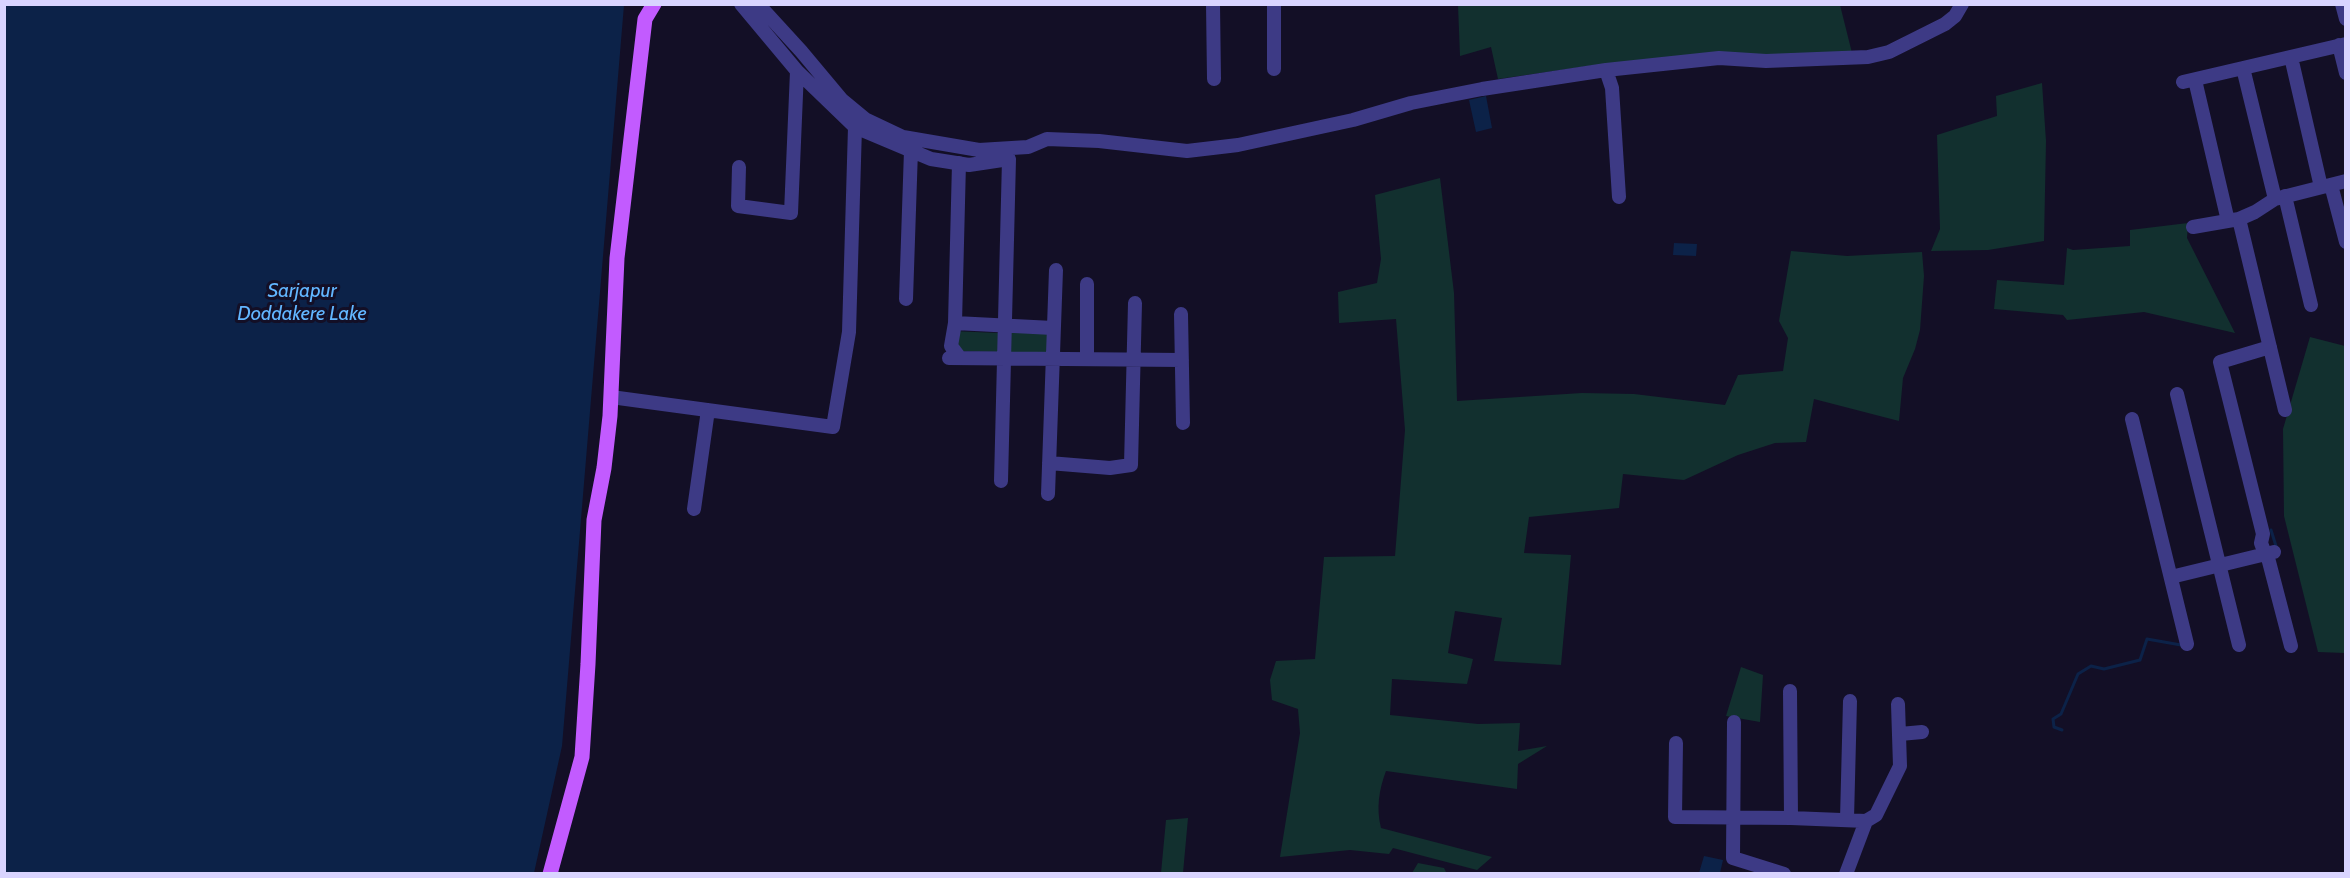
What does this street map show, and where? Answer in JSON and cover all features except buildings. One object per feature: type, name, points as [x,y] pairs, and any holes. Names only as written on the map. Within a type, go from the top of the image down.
[{"type":"main road","points":[[550,873],[582,757],[594,520],[604,468],[611,397],[618,258],[645,19],[654,4]]},
{"type":"street","points":[[741,4],[797,71],[855,127],[931,159],[969,165],[1009,159],[1001,481]]},
{"type":"street","points":[[758,4],[842,100],[865,119],[903,138],[979,150],[1028,147],[1047,139],[1099,141],[1187,151],[1238,145],[1353,120],[1411,103],[1482,89],[1606,70],[1719,58],[1766,61],[1868,57],[1888,52],[1945,24],[1955,16],[1962,4]]},
{"type":"street","points":[[1213,4],[1214,79]]},
{"type":"street","points":[[1274,4],[1274,69]]},
{"type":"street","points":[[2342,4],[2346,19]]},
{"type":"street","points":[[2285,410],[2270,347],[2233,220],[2189,81],[2342,45],[2346,73]]},
{"type":"street","points":[[2291,57],[2326,186],[2346,242]]},
{"type":"street","points":[[2243,68],[2311,305]]},
{"type":"street","points":[[1606,70],[1612,88],[1619,197]]},
{"type":"street","points":[[739,167],[738,206],[791,213],[797,71]]},
{"type":"street","points":[[611,397],[833,427],[849,332],[855,127]]},
{"type":"street","points":[[906,299],[911,150]]},
{"type":"street","points":[[960,163],[955,323],[951,346],[954,358],[1182,360]]},
{"type":"street","points":[[2193,226],[2233,220],[2255,212],[2280,197],[2346,181]]},
{"type":"street","points":[[1048,494],[1056,270]]},
{"type":"street","points":[[1087,284],[1087,359]]},
{"type":"street","points":[[1049,463],[1110,468],[1131,465],[1135,303]]},
{"type":"street","points":[[1181,314],[1183,423]]},
{"type":"street","points":[[955,323],[1053,328]]},
{"type":"street","points":[[2270,347],[2220,362],[2263,534],[2261,543],[2268,554],[2291,646]]},
{"type":"street","points":[[2177,394],[2239,645]]},
{"type":"street","points":[[694,509],[708,410]]},
{"type":"street","points":[[2132,419],[2187,644]]},
{"type":"street","points":[[2171,577],[2268,554]]},
{"type":"street","points":[[1790,691],[1791,818]]},
{"type":"street","points":[[1847,819],[1850,701]]},
{"type":"street","points":[[1676,743],[1675,818],[1791,818],[1866,821],[1876,815],[1900,766],[1898,704]]},
{"type":"street","points":[[1734,722],[1733,858],[1784,873]]},
{"type":"street","points":[[1900,734],[1922,732]]},
{"type":"street","points":[[1846,873],[1866,821]]},
{"type":"green space","points":[[1458,5],[1840,5],[1852,53],[1596,65],[1498,79],[1491,47],[1460,56]]},
{"type":"green space","points":[[2042,83],[2046,141],[2044,241],[1988,250],[1931,251],[1940,229],[1937,135],[1997,116],[1996,96]]},
{"type":"green space","points":[[1440,178],[1454,293],[1457,401],[1582,393],[1634,394],[1725,405],[1738,375],[1783,371],[1788,338],[1779,321],[1791,251],[1847,256],[1922,252],[1924,276],[1920,330],[1903,378],[1899,421],[1814,399],[1806,442],[1775,443],[1738,455],[1684,480],[1623,474],[1619,508],[1529,517],[1524,553],[1571,555],[1561,665],[1494,661],[1502,618],[1455,611],[1448,653],[1473,659],[1467,684],[1392,679],[1390,715],[1478,724],[1520,723],[1518,751],[1547,746],[1518,764],[1517,789],[1386,771],[1379,799],[1381,828],[1492,857],[1477,870],[1393,848],[1389,854],[1350,850],[1280,857],[1300,733],[1298,709],[1272,700],[1270,680],[1276,661],[1315,659],[1324,557],[1395,556],[1405,430],[1396,319],[1339,323],[1338,292],[1377,283],[1381,259],[1375,195]]},
{"type":"green space","points":[[2188,223],[2187,238],[2235,333],[2144,312],[2067,320],[2063,315],[1994,309],[1997,280],[2064,285],[2067,248],[2073,250],[2130,246],[2130,230]]},
{"type":"green space","points":[[952,331],[998,333],[998,352],[951,351]]},
{"type":"green space","points":[[1009,332],[1048,334],[1047,355],[1008,354]]},
{"type":"green space","points":[[2310,337],[2345,346],[2345,653],[2318,652],[2284,516],[2283,429]]},
{"type":"green space","points":[[1741,667],[1763,675],[1760,722],[1726,716]]},
{"type":"green space","points":[[1188,818],[1183,873],[1161,873],[1166,820]]},
{"type":"green space","points":[[1418,863],[1444,868],[1446,872],[1412,873]]},
{"type":"water","name":"Sarjapur Doddakere Lake","points":[[5,4],[624,5],[562,746],[534,873],[5,873]]},
{"type":"water","points":[[1486,96],[1492,128],[1476,132],[1469,100]]},
{"type":"water","points":[[1674,243],[1697,244],[1696,256],[1673,255]]},
{"type":"water","points":[[1704,856],[1723,860],[1720,873],[1699,873]]},
{"type":"waterway","points":[[2271,530],[2276,546],[2273,547]]},
{"type":"waterway","points":[[2062,730],[2054,727],[2053,719],[2061,714],[2078,674],[2091,666],[2104,669],[2140,660],[2147,639],[2181,645]]}]
